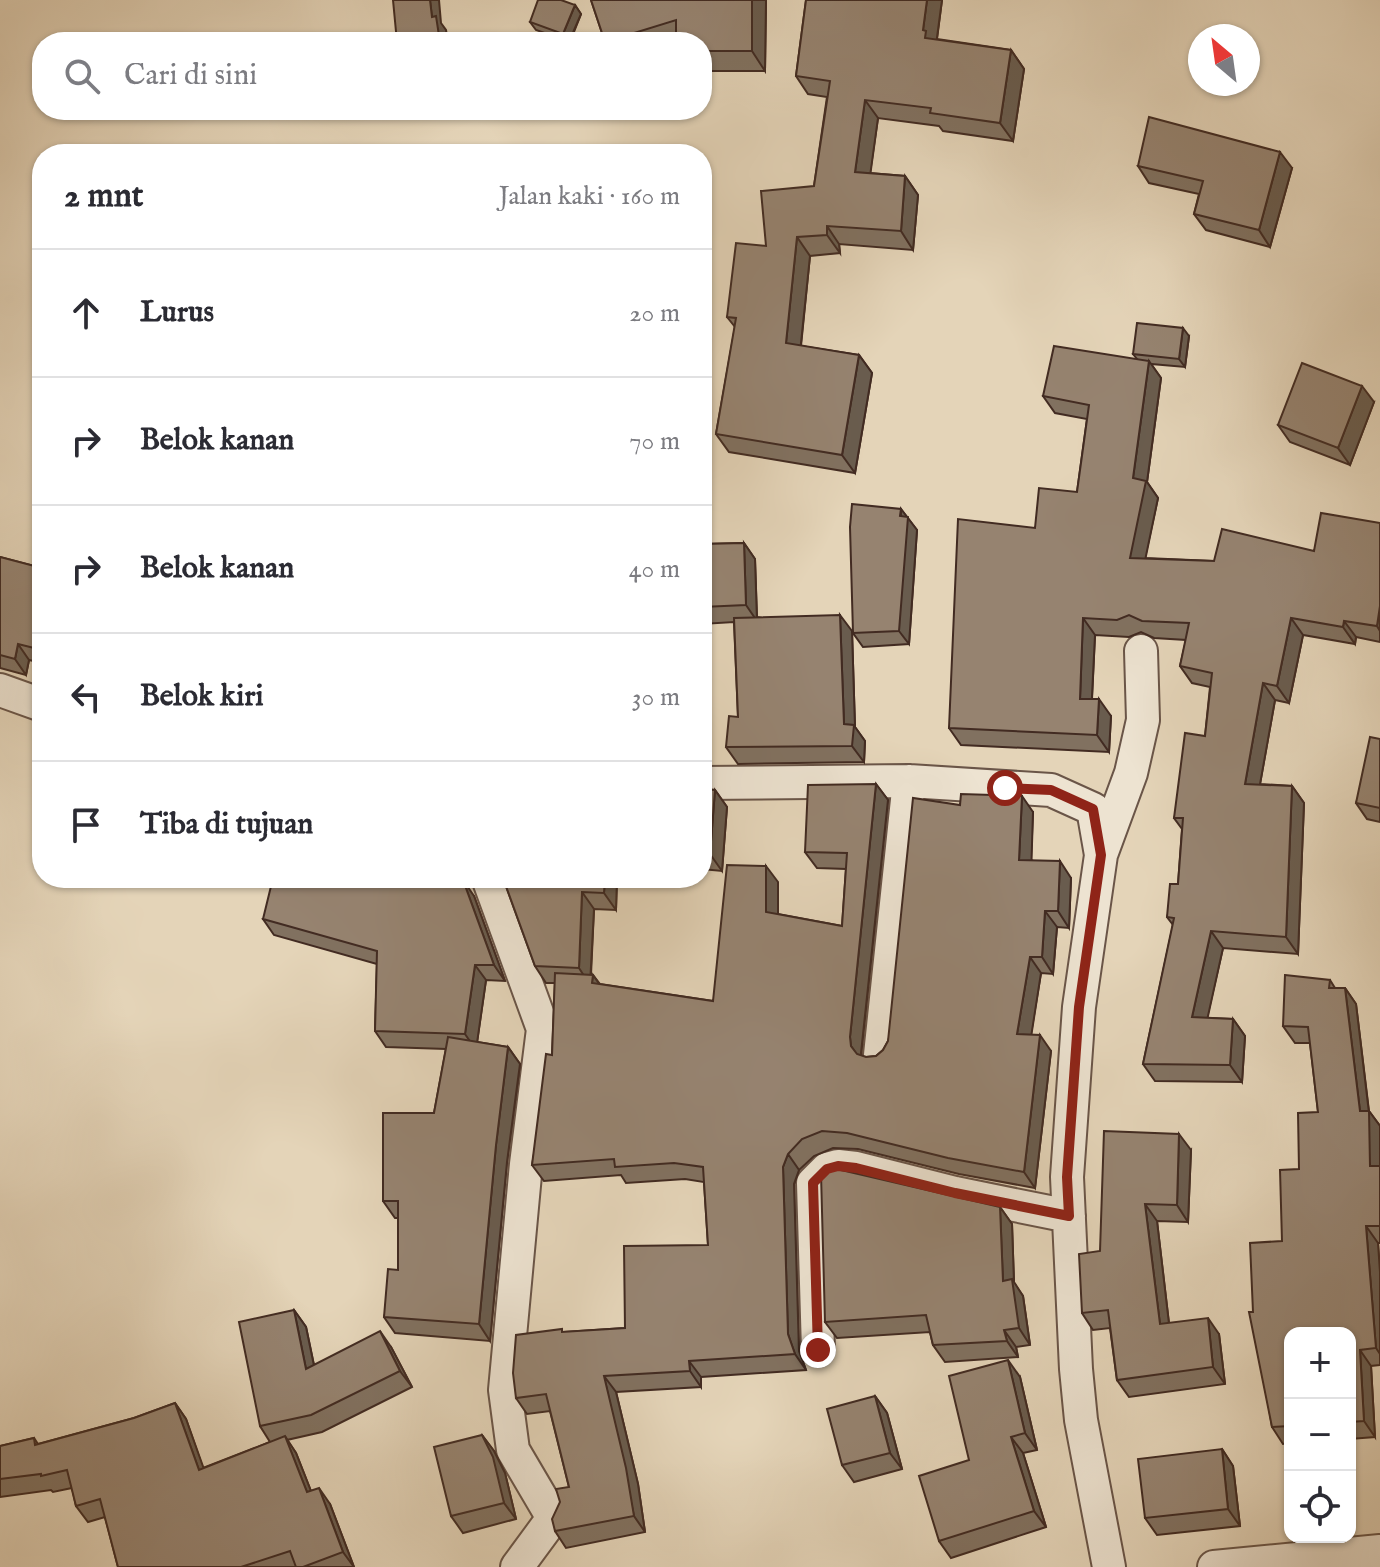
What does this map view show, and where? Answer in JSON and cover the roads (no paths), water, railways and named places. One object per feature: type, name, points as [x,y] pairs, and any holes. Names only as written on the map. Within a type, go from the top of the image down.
[{"type":"street","points":[[1109,1567],[1081,1420],[1067,1177],[1079,1007],[1101,855],[1131,773],[1143,720],[1141,651]]},
{"type":"street","points":[[0,690],[32,701]]},
{"type":"street","points":[[712,783],[909,781],[1051,790],[1093,809],[1101,855]]},
{"type":"street","points":[[880,1055],[909,781]]},
{"type":"street","points":[[492,888],[543,1029],[526,1164],[505,1390],[513,1450],[553,1518],[517,1567]]},
{"type":"street","points":[[818,1350],[813,1183],[827,1169],[838,1166],[856,1168],[955,1193],[1069,1216]]},
{"type":"street","points":[[1214,1567],[1380,1551]]}]
